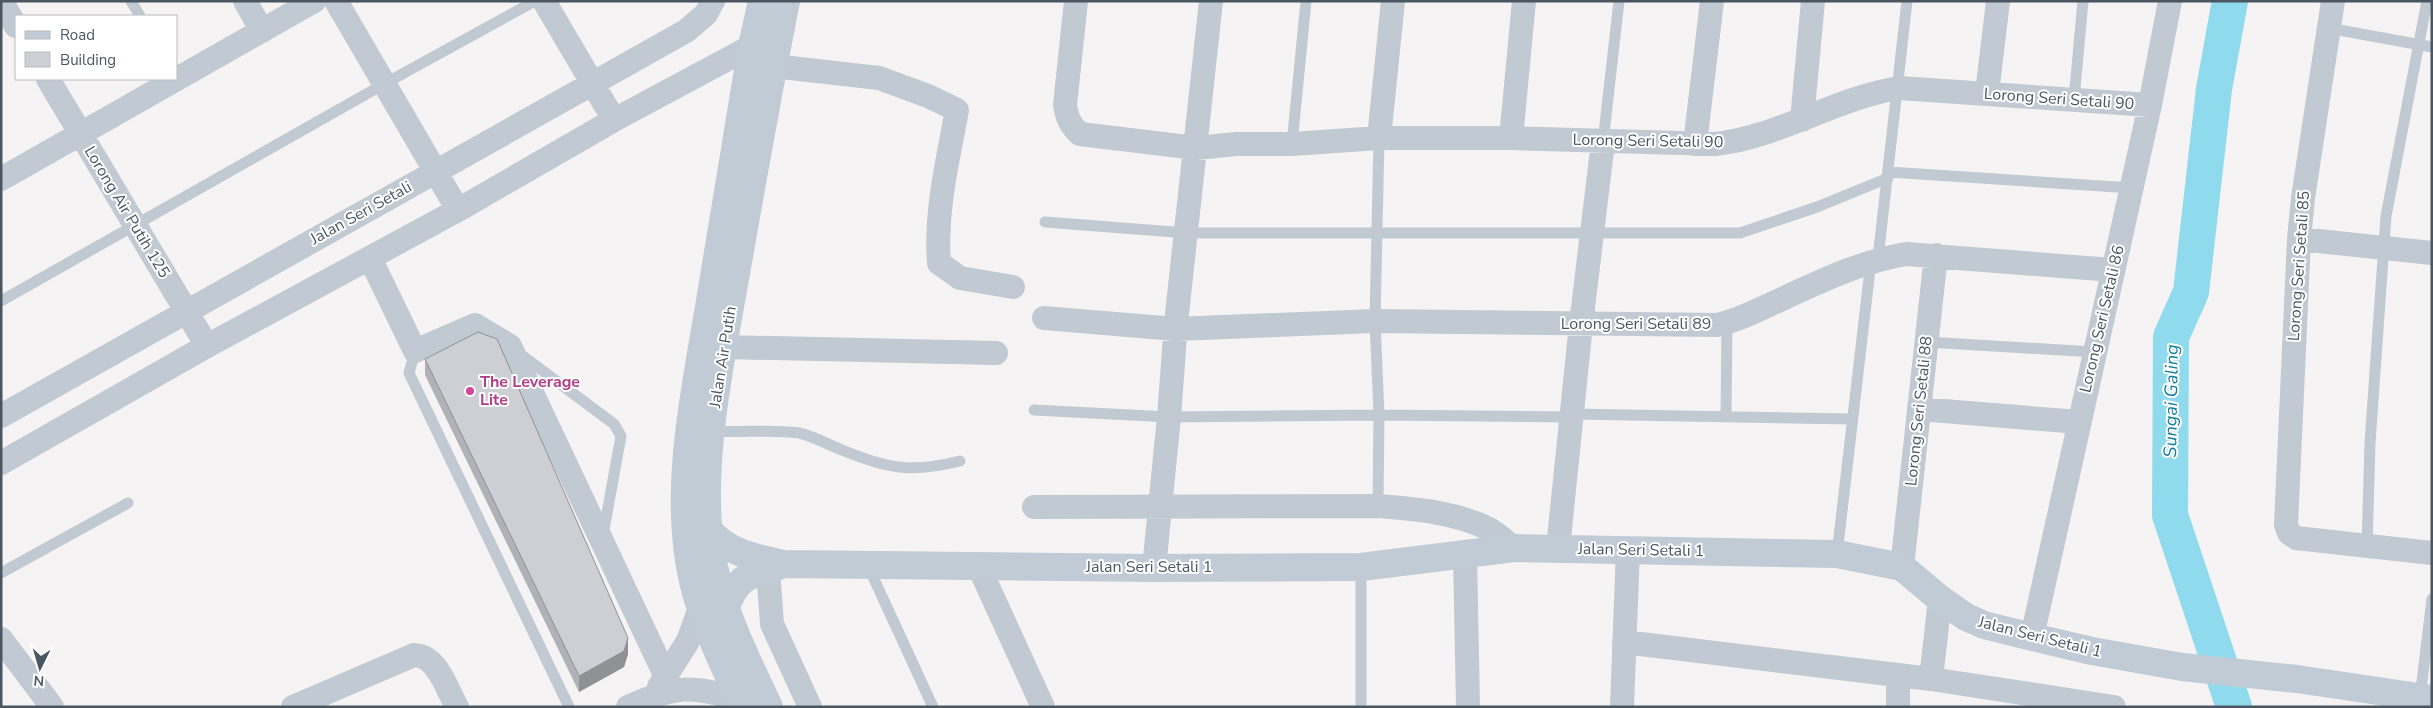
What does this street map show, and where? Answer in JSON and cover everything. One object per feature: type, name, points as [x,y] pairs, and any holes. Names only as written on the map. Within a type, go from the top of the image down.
[{"type":"street","points":[[1,1],[15,24]]},
{"type":"street","points":[[245,1],[262,31]]},
{"type":"street","points":[[178,76],[314,1]]},
{"type":"street","points":[[336,1],[458,210]]},
{"type":"street","points":[[544,1],[614,120]]},
{"type":"street","name":"Jalan Seri Setali","points":[[1,416],[686,30],[706,14],[712,1]]},
{"type":"street","name":"Jalan Air Putih","points":[[742,703],[713,606],[690,567],[686,530],[687,465],[702,345],[752,46],[762,1]]},
{"type":"street","name":"Jalan Air Putih","points":[[713,606],[713,562],[708,530],[707,497],[712,432],[723,347],[786,1]]},
{"type":"street","name":"Lorong Seri Setali 90","points":[[1076,1],[1064,105],[1066,117],[1071,127],[1080,134],[1196,148],[1236,144],[1292,144],[1379,138],[1511,138],[1603,142],[1728,143],[1802,120],[1883,91],[1899,88],[2150,105]]},
{"type":"street","points":[[1154,568],[1169,417],[1175,329],[1211,1]]},
{"type":"street","points":[[1379,138],[1393,1]]},
{"type":"street","points":[[1511,138],[1524,1]]},
{"type":"street","points":[[1694,144],[1712,1]]},
{"type":"street","points":[[1802,120],[1813,1]]},
{"type":"street","points":[[1987,93],[1998,1]]},
{"type":"street","name":"Lorong Seri Setali 86","points":[[2032,637],[2132,188],[2170,1]]},
{"type":"street","name":"Lorong Seri Setali 85","points":[[2333,1],[2302,198],[2286,526],[2289,533],[2296,538],[2367,546]]},
{"type":"street","points":[[1,464],[207,346],[458,210],[614,120],[752,46]]},
{"type":"street","points":[[773,66],[879,78],[928,96],[957,110],[938,227],[939,263],[960,278],[1013,287]]},
{"type":"street","name":"Lorong Air Putih 125","points":[[49,80],[207,346]]},
{"type":"street","points":[[1,179],[172,80]]},
{"type":"street","points":[[1558,548],[1581,324],[1603,142]]},
{"type":"street","points":[[2299,239],[2432,253]]},
{"type":"street","name":"Lorong Seri Setali 89","points":[[1044,318],[1175,329],[1375,321],[1717,325],[1727,323],[1875,260],[1906,254],[2113,270]]},
{"type":"street","name":"Lorong Seri Setali 88","points":[[1902,567],[1936,255]]},
{"type":"street","points":[[370,258],[415,352],[475,325],[510,346],[602,541],[666,693]]},
{"type":"street","points":[[723,347],[996,353]]},
{"type":"street","points":[[1920,409],[2079,422]]},
{"type":"street","points":[[1034,507],[1378,506],[1410,509],[1467,520],[1490,530],[1514,548]]},
{"type":"street","name":"Jalan Seri Setali 1","points":[[708,530],[717,540],[728,547],[776,567]]},
{"type":"street","points":[[2367,546],[2432,554]]},
{"type":"street","name":"Jalan Seri Setali 1","points":[[713,606],[742,579],[776,567],[978,565],[1154,568],[1360,567],[1514,548],[1837,554],[1902,567],[1940,599],[1966,617],[1984,625],[2092,651],[2182,667],[2297,680],[2424,701]]},
{"type":"street","points":[[1622,707],[1628,549]]},
{"type":"street","points":[[1465,554],[1468,707]]},
{"type":"street","points":[[978,565],[1043,707]]},
{"type":"street","points":[[776,567],[772,624],[810,707]]},
{"type":"street","points":[[1931,679],[1940,599]]},
{"type":"street","points":[[666,693],[688,641],[713,606]]},
{"type":"street","name":"Jalan Air Putih","points":[[713,606],[730,620],[769,707]]},
{"type":"street","points":[[1,639],[52,707]]},
{"type":"street","points":[[1624,642],[1931,679],[2114,707]]},
{"type":"street","points":[[293,707],[414,655],[432,660],[457,707]]},
{"type":"street","points":[[1898,676],[1898,707]]},
{"type":"street","points":[[628,707],[666,693],[689,688],[704,689],[742,703]]},
{"type":"lane","points":[[131,1],[139,15]]},
{"type":"lane","points":[[1,301],[384,84],[535,1]]},
{"type":"lane","points":[[1292,144],[1306,1]]},
{"type":"lane","points":[[1603,142],[1619,1]]},
{"type":"lane","points":[[1837,554],[1852,418],[1889,175],[1907,1]]},
{"type":"lane","points":[[2074,99],[2083,1]]},
{"type":"lane","points":[[2367,546],[2370,442],[2386,216],[2427,1]]},
{"type":"lane","points":[[2328,28],[2432,47]]},
{"type":"lane","points":[[1378,506],[1375,321],[1379,138]]},
{"type":"lane","points":[[1045,222],[1187,233],[1740,233],[1817,207],[1889,175],[2132,188]]},
{"type":"lane","points":[[1726,416],[1727,323]]},
{"type":"lane","points":[[1927,342],[2094,352]]},
{"type":"lane","points":[[510,346],[614,424],[621,436],[602,541]]},
{"type":"lane","points":[[415,352],[408,373],[569,707]]},
{"type":"lane","points":[[1034,410],[1169,417],[1378,415],[1852,418]]},
{"type":"lane","points":[[712,432],[744,433],[764,430],[801,434],[865,460],[907,469],[936,467],[960,461]]},
{"type":"lane","points":[[1,573],[128,503]]},
{"type":"lane","points":[[868,566],[933,707]]},
{"type":"lane","points":[[1360,567],[1361,707]]},
{"type":"lane","points":[[2424,701],[2432,599]]},
{"type":"building","points":[[478,332],[497,339],[628,638],[624,651],[579,676],[425,359]]},
{"type":"waterway","name":"Sungai Galing","points":[[2230,1],[2214,89],[2191,292],[2171,337],[2170,515],[2234,707]]},
{"type":"place","name":"The Leverage Lite","points":[[470,391]]}]
